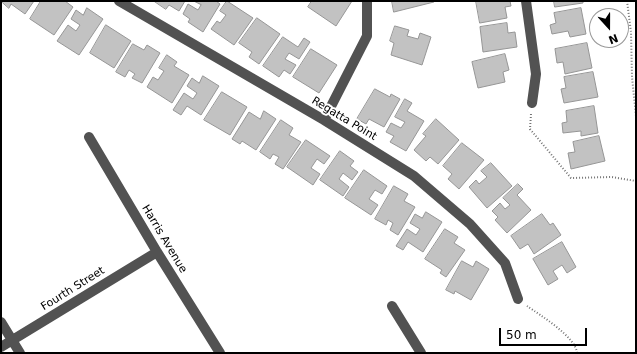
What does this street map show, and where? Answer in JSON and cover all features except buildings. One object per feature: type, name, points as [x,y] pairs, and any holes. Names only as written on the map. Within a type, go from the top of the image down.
[{"type":"street","name":"Regatta Point","points":[[119,1],[324,120],[414,176],[470,224],[505,263],[518,299]]},
{"type":"street","points":[[324,120],[367,36],[367,1]]},
{"type":"street","points":[[526,1],[536,74],[532,103]]},
{"type":"street","name":"Harris Avenue","points":[[89,137],[157,252],[220,353]]},
{"type":"street","name":"Fourth Street","points":[[1,348],[157,252]]},
{"type":"street","points":[[392,306],[421,353]]},
{"type":"street","points":[[1,322],[20,353]]},
{"type":"path","points":[[627,1],[631,32],[632,77],[636,116]]},
{"type":"path","points":[[532,103],[530,129],[571,178],[612,177],[636,181]]},
{"type":"path","points":[[518,299],[569,339],[576,348],[577,353]]}]
